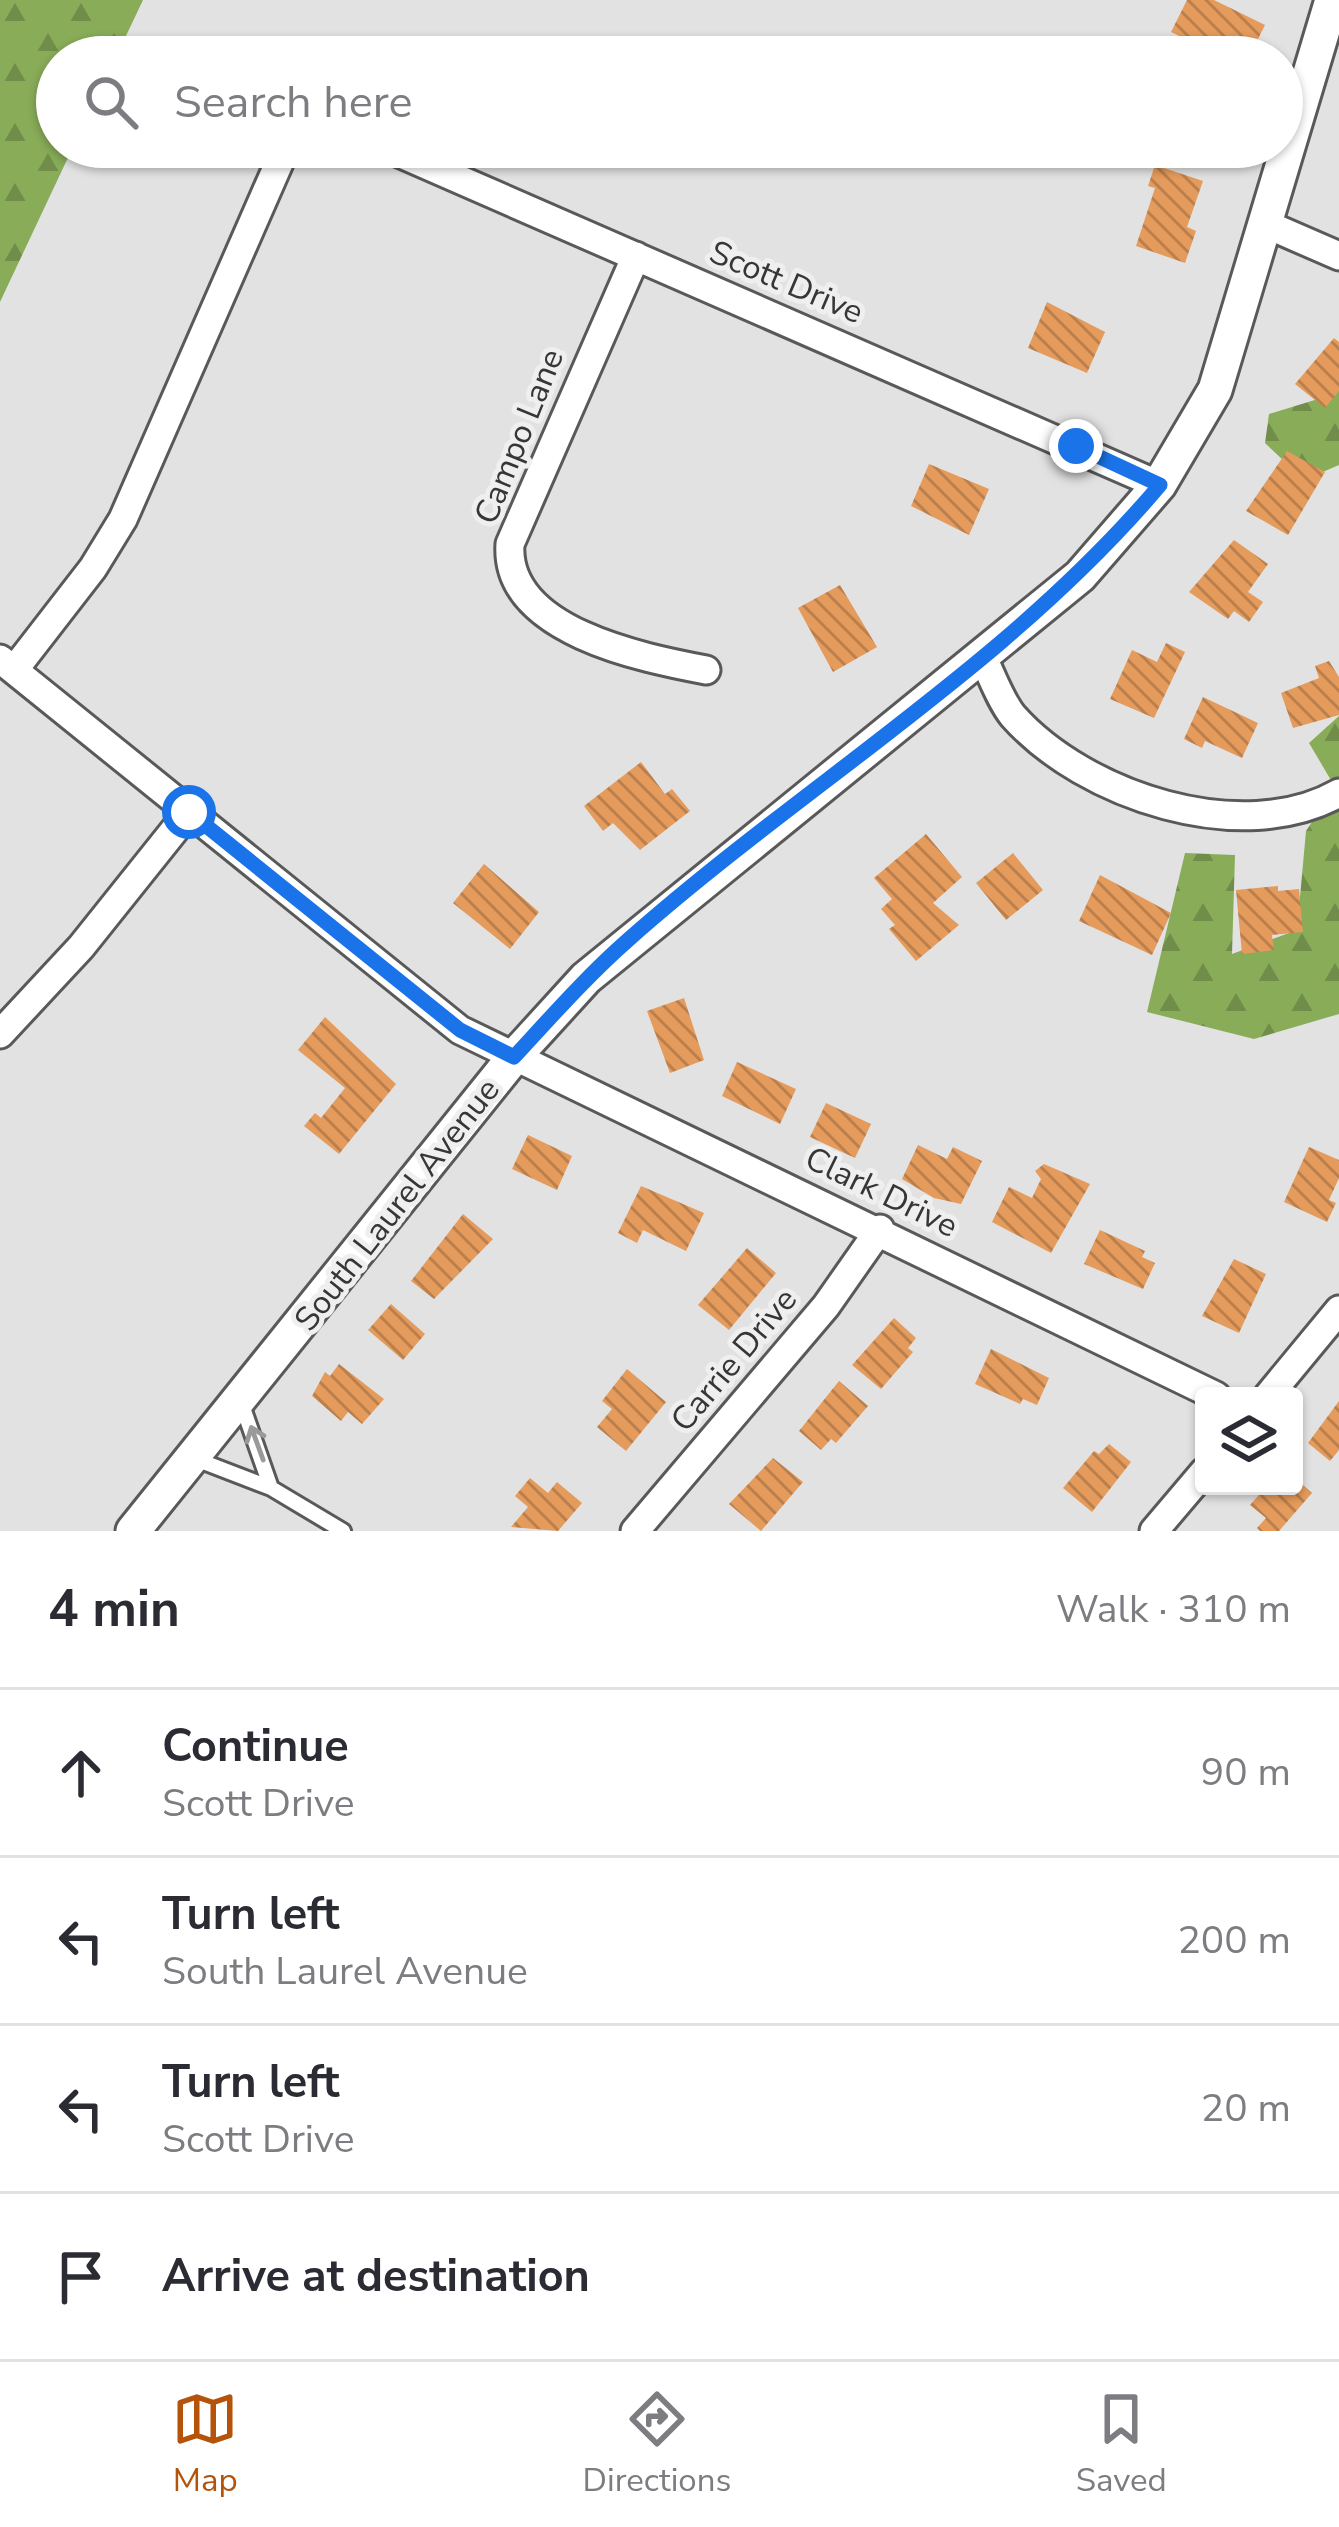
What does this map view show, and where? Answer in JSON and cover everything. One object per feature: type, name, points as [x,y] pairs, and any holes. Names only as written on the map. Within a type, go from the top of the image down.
[{"type":"street","name":"South Laurel Avenue","points":[[1303,102],[1332,0]]},
{"type":"street","points":[[277,168],[123,519],[93,568],[7,664],[460,1030],[514,1057]]},
{"type":"street","name":"Scott Drive","points":[[433,168],[1160,485]]},
{"type":"street","name":"South Laurel Avenue","points":[[134,1531],[514,1057],[630,938],[1079,576],[1160,485],[1215,390],[1284,168]]},
{"type":"street","points":[[1268,225],[1339,256]]},
{"type":"street","name":"Campo Lane","points":[[636,256],[519,523],[509,560],[525,593],[589,640],[615,652],[706,670]]},
{"type":"street","points":[[983,658],[1010,713],[1025,727],[1097,776],[1168,806],[1205,815],[1256,818],[1301,811],[1339,794]]},
{"type":"street","points":[[0,1034],[81,947],[189,812]]},
{"type":"street","name":"Clark Drive","points":[[514,1057],[880,1229],[1198,1387]]},
{"type":"street","name":"Carrie Drive","points":[[634,1531],[826,1306],[880,1229]]},
{"type":"street","points":[[1275,1387],[1339,1310]]},
{"type":"street","points":[[1154,1531],[1195,1483]]},
{"type":"lane","points":[[240,1399],[271,1488]]},
{"type":"lane","points":[[193,1458],[271,1488],[343,1531]]},
{"type":"green space","points":[[0,0],[143,0],[126,36],[36,36],[36,168],[63,168],[0,302]]},
{"type":"green space","points":[[1339,387],[1339,465],[1304,480],[1265,443],[1269,414],[1331,395]]},
{"type":"green space","points":[[1339,716],[1339,1014],[1254,1039],[1147,1012],[1185,853],[1235,855],[1232,954],[1297,930],[1306,831],[1335,787],[1309,743]]},
{"type":"building","points":[[1187,0],[1214,0],[1265,25],[1260,36],[1179,36],[1171,32]]},
{"type":"building","points":[[1154,168],[1203,181],[1187,227],[1196,231],[1185,263],[1136,246],[1155,188],[1148,186]]},
{"type":"building","points":[[1047,302],[1105,332],[1087,373],[1028,348]]},
{"type":"building","points":[[1334,338],[1339,342],[1339,391],[1325,408],[1295,384]]},
{"type":"building","points":[[1287,451],[1325,472],[1288,535],[1246,511]]},
{"type":"building","points":[[929,464],[989,489],[969,535],[911,506]]},
{"type":"building","points":[[1234,540],[1268,564],[1248,592],[1263,602],[1249,622],[1234,611],[1228,619],[1189,592]]},
{"type":"building","points":[[840,585],[877,647],[833,672],[798,608]]},
{"type":"building","points":[[1166,643],[1185,652],[1154,718],[1110,699],[1132,650],[1157,662]]},
{"type":"building","points":[[1329,661],[1339,677],[1339,715],[1293,728],[1281,693],[1319,678],[1315,666]]},
{"type":"building","points":[[1203,697],[1258,723],[1242,758],[1205,741],[1202,748],[1184,739]]},
{"type":"building","points":[[641,762],[665,794],[672,789],[690,811],[640,850],[613,823],[603,831],[584,806]]},
{"type":"building","points":[[926,834],[962,877],[933,903],[959,925],[916,961],[889,929],[895,925],[881,909],[892,899],[874,878]]},
{"type":"building","points":[[1013,853],[1043,890],[1006,920],[976,883]]},
{"type":"building","points":[[484,864],[539,912],[510,949],[453,903]]},
{"type":"building","points":[[1100,875],[1171,913],[1152,955],[1079,921]]},
{"type":"building","points":[[1278,886],[1278,891],[1299,889],[1303,932],[1272,935],[1274,950],[1242,954],[1236,890]]},
{"type":"building","points":[[684,998],[704,1060],[670,1073],[647,1011]]},
{"type":"building","points":[[325,1017],[396,1084],[339,1154],[304,1126],[315,1113],[321,1118],[345,1088],[298,1050]]},
{"type":"building","points":[[737,1062],[796,1089],[780,1124],[722,1096]]},
{"type":"building","points":[[826,1103],[871,1124],[855,1158],[810,1137]]},
{"type":"building","points":[[528,1135],[572,1156],[557,1190],[512,1169]]},
{"type":"building","points":[[918,1145],[947,1159],[953,1147],[982,1161],[961,1204],[934,1198],[902,1179]]},
{"type":"building","points":[[1309,1147],[1339,1160],[1339,1178],[1329,1200],[1336,1203],[1327,1222],[1284,1202]]},
{"type":"building","points":[[1044,1164],[1090,1184],[1051,1253],[992,1222],[1009,1187],[1032,1198],[1041,1179],[1035,1171]]},
{"type":"building","points":[[641,1186],[704,1213],[686,1251],[643,1230],[637,1243],[618,1233]]},
{"type":"building","points":[[463,1214],[493,1239],[434,1299],[411,1281]]},
{"type":"building","points":[[1100,1230],[1145,1251],[1142,1257],[1155,1263],[1143,1289],[1084,1264]]},
{"type":"building","points":[[747,1248],[776,1273],[729,1330],[698,1305]]},
{"type":"building","points":[[1234,1259],[1266,1274],[1239,1333],[1202,1316]]},
{"type":"building","points":[[391,1304],[425,1334],[403,1360],[368,1330]]},
{"type":"building","points":[[894,1318],[916,1338],[908,1348],[913,1352],[881,1389],[852,1365]]},
{"type":"building","points":[[991,1349],[1049,1378],[1037,1405],[1023,1399],[1020,1404],[975,1384]]},
{"type":"building","points":[[339,1364],[384,1399],[362,1424],[348,1412],[341,1421],[312,1396],[325,1372],[330,1376]]},
{"type":"building","points":[[627,1369],[666,1402],[626,1451],[597,1427],[612,1409],[602,1401]]},
{"type":"building","points":[[839,1381],[868,1406],[836,1443],[831,1439],[821,1450],[799,1431]]},
{"type":"building","points":[[1339,1401],[1339,1450],[1330,1461],[1308,1443]]},
{"type":"building","points":[[1109,1444],[1131,1462],[1092,1512],[1063,1488],[1094,1451],[1099,1454]]},
{"type":"building","points":[[773,1458],[803,1482],[761,1531],[729,1504]]},
{"type":"building","points":[[530,1478],[548,1493],[557,1482],[582,1503],[558,1531],[511,1527],[528,1507],[515,1496]]},
{"type":"building","points":[[1303,1485],[1312,1493],[1279,1531],[1260,1531],[1257,1528],[1266,1518],[1250,1505],[1259,1495],[1303,1495]]},
{"type":"route","points":[[189,812],[460,1030],[514,1057],[630,938],[1079,576],[1160,485],[1076,446]]}]
